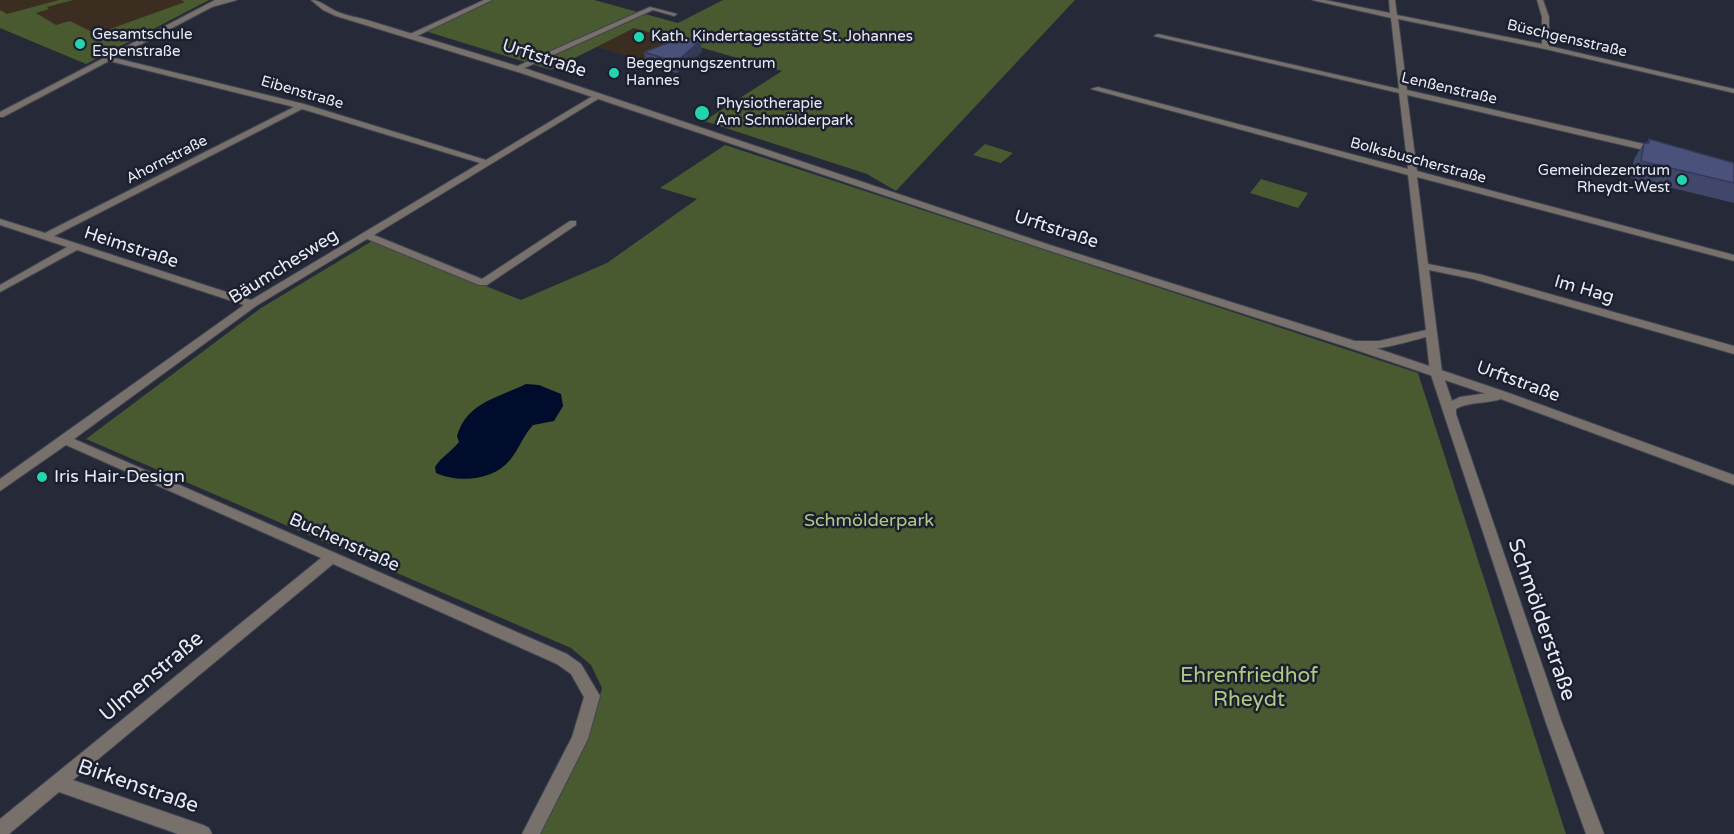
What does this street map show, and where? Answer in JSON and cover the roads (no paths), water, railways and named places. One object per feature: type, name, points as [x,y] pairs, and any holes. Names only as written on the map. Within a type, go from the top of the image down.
[{"type":"street","points":[[0,115],[193,12],[220,0]]},
{"type":"street","points":[[193,12],[234,0]]},
{"type":"street","name":"Urftstraße","points":[[314,0],[328,10],[517,68],[1047,247],[1436,372],[1734,480]]},
{"type":"street","name":"Urftstraße","points":[[330,0],[365,21]]},
{"type":"street","points":[[412,35],[489,0]]},
{"type":"street","name":"Büschgensstraße","points":[[1315,0],[1545,47],[1734,91]]},
{"type":"street","name":"Schmölderstraße","points":[[1392,0],[1436,372],[1450,420],[1595,834]]},
{"type":"street","points":[[1540,0],[1545,9],[1548,27],[1545,47]]},
{"type":"street","points":[[517,68],[652,8],[674,14]]},
{"type":"street","name":"Lenßenstraße","points":[[1158,36],[1665,152]]},
{"type":"street","name":"Eibenstraße","points":[[107,58],[301,106],[488,162]]},
{"type":"street","name":"Bolksbuscherstraße","points":[[1095,89],[1734,258]]},
{"type":"street","name":"Bäumchesweg","points":[[0,486],[252,304],[599,96]]},
{"type":"street","name":"Ahornstraße","points":[[45,237],[301,106]]},
{"type":"street","name":"Heimstraße","points":[[0,222],[252,304]]},
{"type":"street","points":[[366,235],[483,283],[573,222]]},
{"type":"street","points":[[0,289],[75,247]]},
{"type":"street","name":"Im Hag","points":[[1424,266],[1475,276],[1734,350]]},
{"type":"street","points":[[1354,345],[1379,345],[1431,332]]},
{"type":"street","points":[[1450,420],[1449,407],[1460,401],[1502,395]]},
{"type":"street","name":"Buchenstraße","points":[[66,440],[562,659],[576,669],[592,696],[580,739],[531,834]]},
{"type":"street","name":"Ulmenstraße","points":[[0,830],[332,557]]},
{"type":"street","name":"Birkenstraße","points":[[57,783],[203,834]]},
{"type":"water","points":[[526,384],[539,385],[561,394],[563,406],[554,421],[533,425],[510,460],[503,467],[485,476],[465,479],[436,473],[435,467],[459,442],[457,436],[462,425],[476,408]]},
{"type":"place","name":"Kath. Kindertagesstätte St. Johannes","points":[[639,37]]},
{"type":"place","name":"Gesamtschule Espenstraße","points":[[80,44]]},
{"type":"place","name":"Begegnungszentrum Hannes","points":[[614,73]]},
{"type":"place","name":"Physiotherapie Am Schmölderpark","points":[[702,113]]},
{"type":"place","name":"Gemeindezentrum Rheydt-West","points":[[1682,180]]},
{"type":"place","name":"Iris Hair-Design","points":[[42,477]]},
{"type":"park label","name":"Schmölderpark","points":[[869,521]]},
{"type":"park label","name":"Ehrenfriedhof Rheydt","points":[[1249,688]]}]
